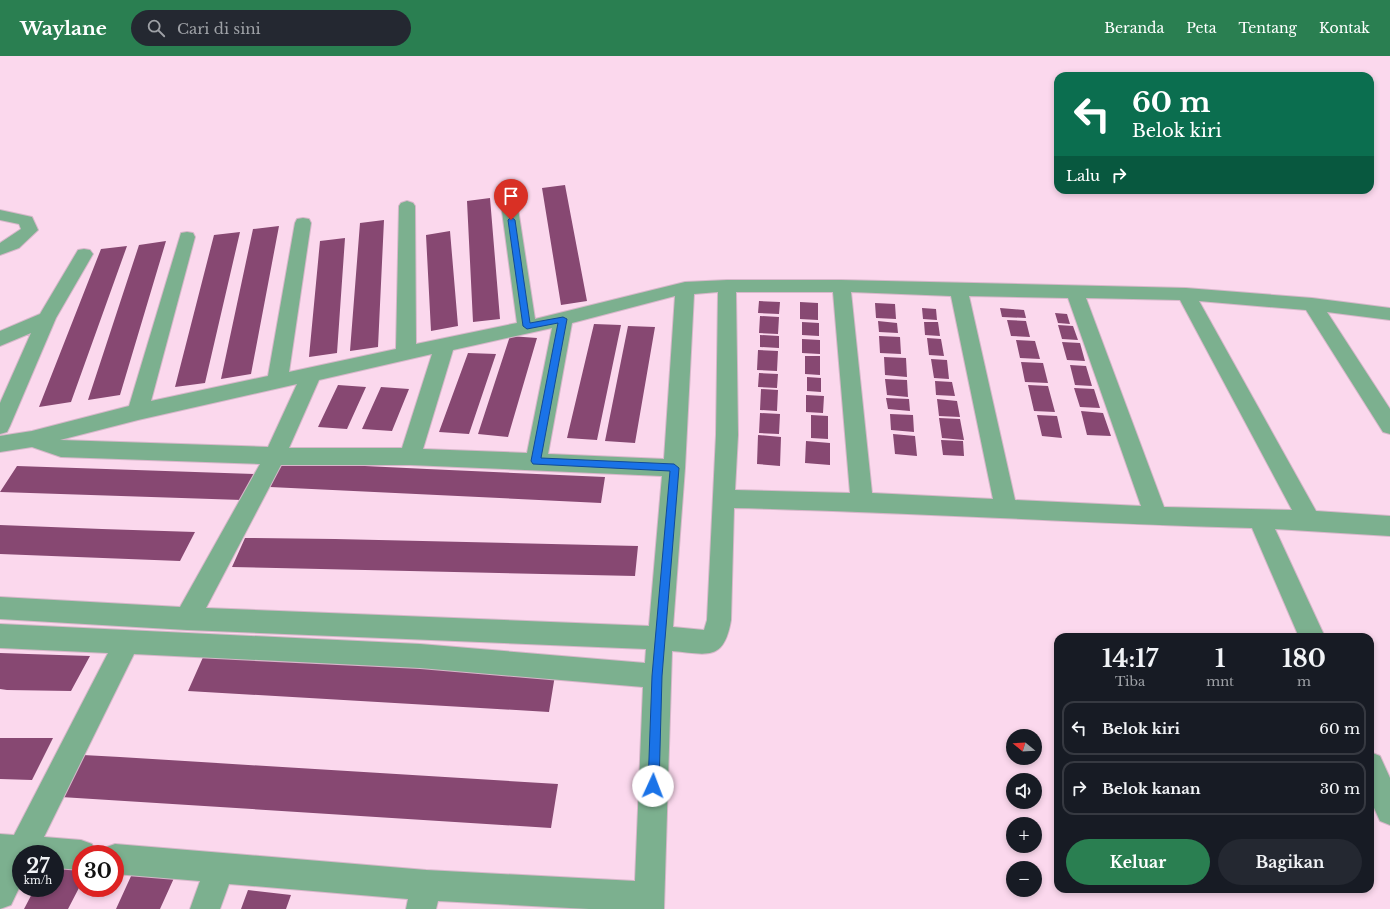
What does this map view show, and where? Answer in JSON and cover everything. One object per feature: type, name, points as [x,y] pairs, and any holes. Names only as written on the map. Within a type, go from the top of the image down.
[{"type":"street","points":[[507,189],[527,326]]},
{"type":"street","points":[[406,354],[407,206]]},
{"type":"street","points":[[0,215],[26,221],[30,230],[13,244],[0,250]]},
{"type":"street","points":[[277,382],[303,223]]},
{"type":"street","points":[[138,412],[187,237]]},
{"type":"street","points":[[0,426],[47,318],[84,254]]},
{"type":"street","points":[[0,608],[187,619],[660,638],[708,642],[716,635],[719,620],[723,499],[727,435],[727,286]]},
{"type":"street","points":[[0,444],[32,439],[138,412],[563,319],[684,288],[727,286],[841,286],[959,290],[1186,294],[1312,304],[1390,314]]},
{"type":"street","points":[[841,286],[862,502]]},
{"type":"street","points":[[124,860],[220,868],[423,897],[649,903],[657,676],[674,468],[684,288]]},
{"type":"street","points":[[959,290],[1006,508]]},
{"type":"street","points":[[1074,292],[1156,516]]},
{"type":"street","points":[[1186,294],[1309,520]]},
{"type":"street","points":[[1312,304],[1390,426]]},
{"type":"street","points":[[0,339],[47,318]]},
{"type":"street","points":[[536,461],[563,319]]},
{"type":"street","points":[[410,456],[445,345]]},
{"type":"street","points":[[187,619],[275,456],[310,375]]},
{"type":"street","points":[[32,439],[61,449],[275,456],[410,456],[674,468]]},
{"type":"street","points":[[723,499],[862,502],[1156,516],[1260,520],[1309,520],[1390,526]]},
{"type":"street","points":[[1260,520],[1310,633]]},
{"type":"street","points":[[0,636],[420,656],[657,676]]},
{"type":"street","points":[[0,894],[11,849],[126,643]]},
{"type":"street","points":[[1374,775],[1390,811]]},
{"type":"street","points":[[11,849],[72,854]]},
{"type":"street","points":[[205,909],[220,868]]},
{"type":"building","points":[[565,185],[587,301],[561,305],[542,188]]},
{"type":"building","points":[[490,198],[500,319],[473,322],[467,201]]},
{"type":"building","points":[[384,220],[378,347],[350,351],[360,223]]},
{"type":"building","points":[[279,226],[251,374],[221,379],[253,229]]},
{"type":"building","points":[[450,231],[458,326],[431,331],[426,235]]},
{"type":"building","points":[[240,232],[205,383],[175,387],[214,235]]},
{"type":"building","points":[[345,238],[337,353],[309,357],[320,241]]},
{"type":"building","points":[[166,241],[120,395],[88,400],[139,245]]},
{"type":"building","points":[[127,246],[71,402],[39,407],[101,249]]},
{"type":"building","points":[[759,301],[780,302],[779,314],[758,313]]},
{"type":"building","points":[[800,302],[818,303],[818,320],[800,319]]},
{"type":"building","points":[[875,303],[895,304],[896,319],[876,318]]},
{"type":"building","points":[[922,308],[936,309],[937,320],[923,319]]},
{"type":"building","points":[[1000,308],[1024,310],[1026,318],[1002,317]]},
{"type":"building","points":[[1055,313],[1067,314],[1070,324],[1058,323]]},
{"type":"building","points":[[760,316],[779,317],[778,334],[759,333]]},
{"type":"building","points":[[1007,320],[1026,321],[1030,337],[1011,336]]},
{"type":"building","points":[[878,321],[897,323],[898,333],[879,332]]},
{"type":"building","points":[[802,322],[819,323],[819,336],[802,335]]},
{"type":"building","points":[[924,322],[938,322],[940,336],[925,335]]},
{"type":"building","points":[[594,324],[621,325],[597,440],[567,438]]},
{"type":"building","points":[[1058,325],[1073,326],[1078,340],[1062,339]]},
{"type":"building","points":[[628,326],[655,327],[635,443],[605,441]]},
{"type":"building","points":[[760,335],[779,336],[779,348],[760,347]]},
{"type":"building","points":[[510,336],[537,338],[508,437],[478,434]]},
{"type":"building","points":[[879,336],[900,337],[901,354],[880,353]]},
{"type":"building","points":[[927,338],[941,339],[944,356],[929,355]]},
{"type":"building","points":[[802,339],[820,340],[820,354],[802,353]]},
{"type":"building","points":[[1016,340],[1035,341],[1040,359],[1020,358]]},
{"type":"building","points":[[1062,342],[1080,343],[1085,361],[1067,360]]},
{"type":"building","points":[[758,350],[778,351],[777,371],[757,370]]},
{"type":"building","points":[[468,353],[496,354],[469,434],[439,432]]},
{"type":"building","points":[[805,356],[820,356],[820,375],[805,374]]},
{"type":"building","points":[[884,357],[906,358],[907,377],[885,375]]},
{"type":"building","points":[[931,359],[947,360],[949,379],[934,378]]},
{"type":"building","points":[[1021,362],[1043,363],[1048,383],[1025,382]]},
{"type":"building","points":[[1070,365],[1086,366],[1092,386],[1075,385]]},
{"type":"building","points":[[759,373],[778,374],[777,388],[758,387]]},
{"type":"building","points":[[807,377],[821,378],[821,392],[807,391]]},
{"type":"building","points":[[885,379],[907,380],[908,397],[887,395]]},
{"type":"building","points":[[935,381],[952,382],[955,396],[936,395]]},
{"type":"building","points":[[338,385],[366,387],[347,429],[318,427]]},
{"type":"building","points":[[1028,385],[1048,386],[1055,412],[1034,411]]},
{"type":"building","points":[[381,387],[409,389],[392,431],[362,429]]},
{"type":"building","points":[[1074,388],[1094,389],[1100,408],[1080,407]]},
{"type":"building","points":[[761,389],[778,390],[777,411],[760,410]]},
{"type":"building","points":[[806,395],[824,396],[823,413],[806,412]]},
{"type":"building","points":[[886,398],[909,399],[910,411],[888,409]]},
{"type":"building","points":[[937,399],[957,401],[960,417],[939,416]]},
{"type":"building","points":[[1081,411],[1103,413],[1111,436],[1087,435]]},
{"type":"building","points":[[760,413],[780,414],[779,434],[759,433]]},
{"type":"building","points":[[890,414],[913,415],[914,432],[891,430]]},
{"type":"building","points":[[811,415],[828,416],[828,439],[811,438]]},
{"type":"building","points":[[1037,415],[1057,416],[1062,438],[1042,436]]},
{"type":"building","points":[[939,418],[960,419],[964,440],[942,438]]},
{"type":"building","points":[[893,434],[915,436],[917,456],[895,454]]},
{"type":"building","points":[[758,435],[781,437],[780,466],[757,464]]},
{"type":"building","points":[[941,440],[963,441],[964,456],[943,455]]},
{"type":"building","points":[[806,441],[830,443],[830,465],[805,463]]},
{"type":"building","points":[[282,462],[605,477],[601,503],[270,487]]},
{"type":"building","points":[[17,466],[254,474],[242,500],[0,492]]},
{"type":"building","points":[[0,525],[195,532],[180,561],[0,554]]},
{"type":"building","points":[[245,538],[638,546],[635,576],[232,567]]},
{"type":"building","points":[[0,653],[90,656],[71,691],[7,690],[0,689]]},
{"type":"building","points":[[204,655],[555,675],[549,712],[188,691]]},
{"type":"building","points":[[0,738],[53,738],[32,780],[0,779]]},
{"type":"building","points":[[83,755],[558,784],[551,828],[61,797]]},
{"type":"building","points":[[64,858],[72,858],[72,897],[74,897],[68,909],[24,909],[30,897],[64,897]]},
{"type":"building","points":[[137,863],[179,867],[160,909],[116,909],[121,897],[124,897],[124,891]]},
{"type":"building","points":[[248,890],[291,895],[286,909],[241,909]]},
{"type":"route","points":[[511,220],[527,326],[563,319],[536,461],[674,468],[657,676],[653,786]]}]
